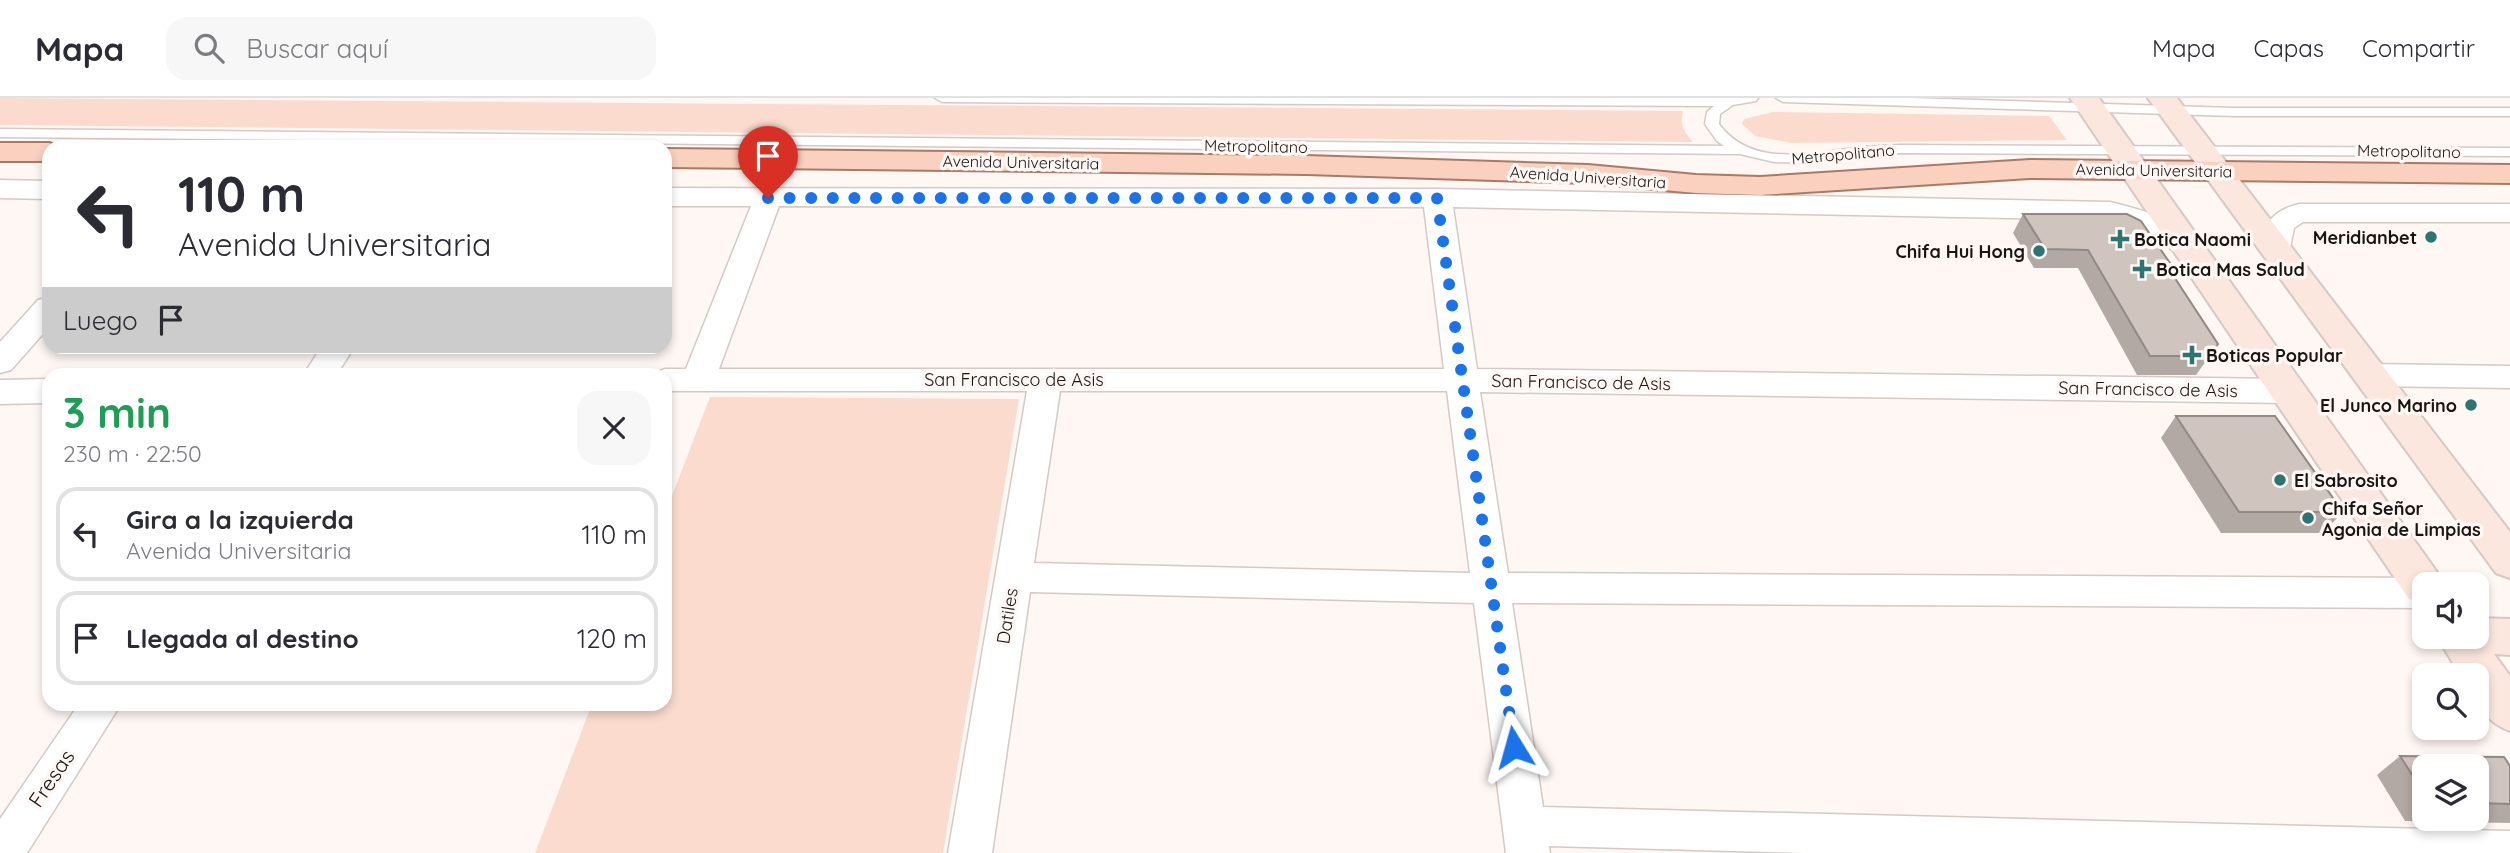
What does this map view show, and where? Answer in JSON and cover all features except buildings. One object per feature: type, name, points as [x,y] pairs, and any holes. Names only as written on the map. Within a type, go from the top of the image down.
[{"type":"main road","points":[[2088,103],[2414,572]]},
{"type":"main road","points":[[2167,104],[2510,562]]},
{"type":"main road","points":[[0,152],[42,152]]},
{"type":"main road","name":"Avenida Universitaria","points":[[672,158],[1306,165],[1588,174],[1696,184],[1760,186],[2030,169],[2127,159],[2510,174]]},
{"type":"main road","points":[[1306,165],[1403,179],[1581,193],[1628,203]]},
{"type":"main road","points":[[2489,636],[2510,637]]},
{"type":"main road","points":[[2466,649],[2510,712]]},
{"type":"street","points":[[0,189],[42,190]]},
{"type":"street","name":"Avenida Universitaria","points":[[672,197],[1437,198],[2110,211],[2164,230],[2190,251]]},
{"type":"street","points":[[698,380],[768,198]]},
{"type":"street","points":[[1437,198],[1526,839],[2510,851]]},
{"type":"street","points":[[2275,248],[2278,228],[2286,218],[2299,213],[2510,213]]},
{"type":"street","points":[[0,362],[42,315]]},
{"type":"street","points":[[2370,375],[2510,377]]},
{"type":"street","name":"Datiles","points":[[970,853],[1045,379]]},
{"type":"street","name":"San Francisco de Asis","points":[[672,380],[1462,380],[2287,391]]},
{"type":"street","points":[[0,391],[42,391]]},
{"type":"street","points":[[1014,577],[1492,588],[2412,593]]},
{"type":"street","name":"Fresas","points":[[2,853],[96,711]]},
{"type":"lane","points":[[942,98],[1729,102],[1751,98]]},
{"type":"lane","points":[[1783,98],[2510,112]]},
{"type":"lane","points":[[1729,102],[1714,112],[1712,124],[1722,138],[1740,150]]},
{"type":"lane","name":"Metropolitano","points":[[0,133],[1740,150],[1774,158],[1812,159],[1854,152],[1899,149],[2127,159]]},
{"type":"lane","name":"Metropolitano","points":[[2209,161],[2510,152]]},
{"type":"shaded area","points":[[0,98],[1683,111],[1684,128],[1693,142],[0,125]]},
{"type":"shaded area","points":[[1773,112],[2049,116],[2067,140],[1792,143],[1755,136],[1742,124],[1744,119]]},
{"type":"shaded area","points":[[710,397],[1019,399],[943,853],[535,853],[589,711],[672,711],[672,496]]},
{"type":"place","name":"Meridianbet","points":[[2431,237]]},
{"type":"place","name":"Botica Naomi","points":[[2120,239]]},
{"type":"place","name":"Chifa Hui Hong","points":[[2039,251]]},
{"type":"place","name":"Botica Mas Salud","points":[[2142,269]]},
{"type":"place","name":"Boticas Popular","points":[[2192,355]]},
{"type":"place","name":"El Junco Marino","points":[[2471,405]]},
{"type":"place","name":"El Sabrosito","points":[[2280,480]]},
{"type":"place","name":"Chifa Señor Agonia de Limpias","points":[[2308,518]]},
{"type":"route","points":[[768,198],[1437,198],[1514,747]]}]
